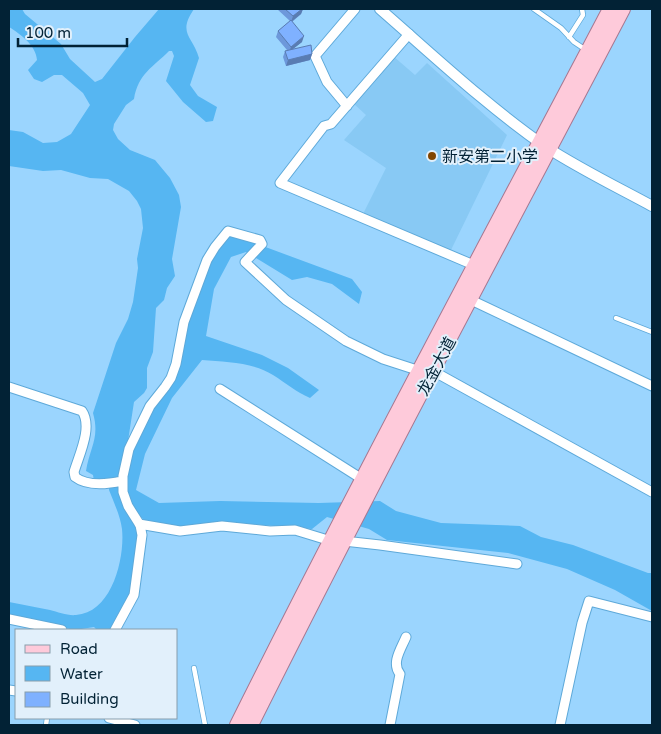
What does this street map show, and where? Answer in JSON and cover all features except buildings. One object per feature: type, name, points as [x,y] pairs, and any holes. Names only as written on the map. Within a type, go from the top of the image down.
[{"type":"main road","name":"龙金大道","points":[[359,498],[362,478],[471,300],[545,146],[587,51],[610,9]]},
{"type":"main road","name":"龙金大道","points":[[251,725],[340,536],[426,371],[476,266],[623,9]]},
{"type":"main road","name":"龙金大道","points":[[237,725],[340,536]]},
{"type":"street","points":[[347,106],[327,82],[315,56],[355,9]]},
{"type":"street","points":[[380,9],[488,103],[545,146],[575,165],[652,206]]},
{"type":"street","points":[[409,34],[332,124],[324,126],[280,183],[476,266]]},
{"type":"street","points":[[116,629],[134,596],[142,535],[139,524],[124,497],[122,481],[132,441],[150,406],[168,383],[176,364],[184,322],[207,260],[228,231],[260,240],[262,244],[245,262],[286,300],[358,348],[383,359],[426,371],[652,492]]},
{"type":"street","points":[[471,300],[652,386]]},
{"type":"street","points":[[9,387],[82,412],[86,418],[86,430],[74,472],[75,477],[97,484],[122,481]]},
{"type":"street","points":[[220,389],[362,478]]},
{"type":"street","points":[[139,524],[180,531],[222,526],[270,532],[295,530],[340,536],[380,545],[517,564]]},
{"type":"street","points":[[560,725],[582,623],[589,602],[652,617]]},
{"type":"street","points":[[9,619],[57,629]]},
{"type":"street","points":[[390,725],[400,674],[397,670],[396,662],[406,637]]},
{"type":"street","points":[[113,719],[136,725]]},
{"type":"lane","points":[[534,9],[561,28],[587,51]]},
{"type":"lane","points":[[569,37],[583,15],[582,9]]},
{"type":"lane","points":[[616,318],[652,332]]},
{"type":"lane","points":[[194,668],[205,725]]},
{"type":"shaded area","name":"新安第二小学","points":[[393,56],[415,75],[427,63],[507,135],[451,250],[364,215],[386,168],[344,140],[366,115],[352,102]]},
{"type":"water","points":[[9,9],[22,9],[25,14],[61,44],[70,59],[95,82],[102,79],[159,9],[194,9],[189,17],[187,30],[199,58],[190,85],[198,96],[217,107],[213,121],[206,122],[183,102],[166,81],[174,56],[172,51],[169,51],[143,77],[136,90],[134,99],[126,105],[114,124],[113,130],[118,139],[130,150],[155,160],[170,178],[179,195],[181,207],[172,259],[175,276],[167,288],[164,300],[156,308],[153,352],[147,368],[147,388],[134,402],[128,441],[118,478],[94,481],[93,475],[86,471],[95,436],[93,413],[116,343],[128,319],[133,302],[138,268],[137,259],[143,228],[141,209],[129,191],[108,179],[90,178],[61,170],[43,171],[9,166],[9,130],[23,132],[43,143],[57,142],[71,134],[90,105],[83,93],[62,75],[54,75],[42,82],[34,79],[28,70],[37,60],[36,55],[27,40],[9,27]]},
{"type":"water","points":[[227,236],[241,238],[352,279],[362,292],[359,304],[332,284],[307,277],[292,280],[246,252],[231,257],[214,289],[206,336],[262,355],[288,368],[319,390],[310,398],[273,375],[256,367],[239,363],[202,360],[172,398],[145,454],[136,490],[159,503],[380,501],[396,511],[441,523],[520,526],[541,537],[573,545],[652,573],[652,611],[615,590],[567,569],[508,553],[387,540],[369,529],[327,517],[312,529],[225,522],[183,529],[145,521],[132,508],[126,494],[133,442],[150,409],[168,388],[185,326],[211,258]]},
{"type":"water","points":[[116,484],[139,527],[133,588],[112,629],[96,629],[94,627],[70,629],[9,617],[9,602],[76,615],[88,612],[99,605],[107,595],[114,582],[118,568],[122,541],[120,519],[109,490],[109,485]]},
{"type":"place","name":"新安第二小学","points":[[432,156]]}]
